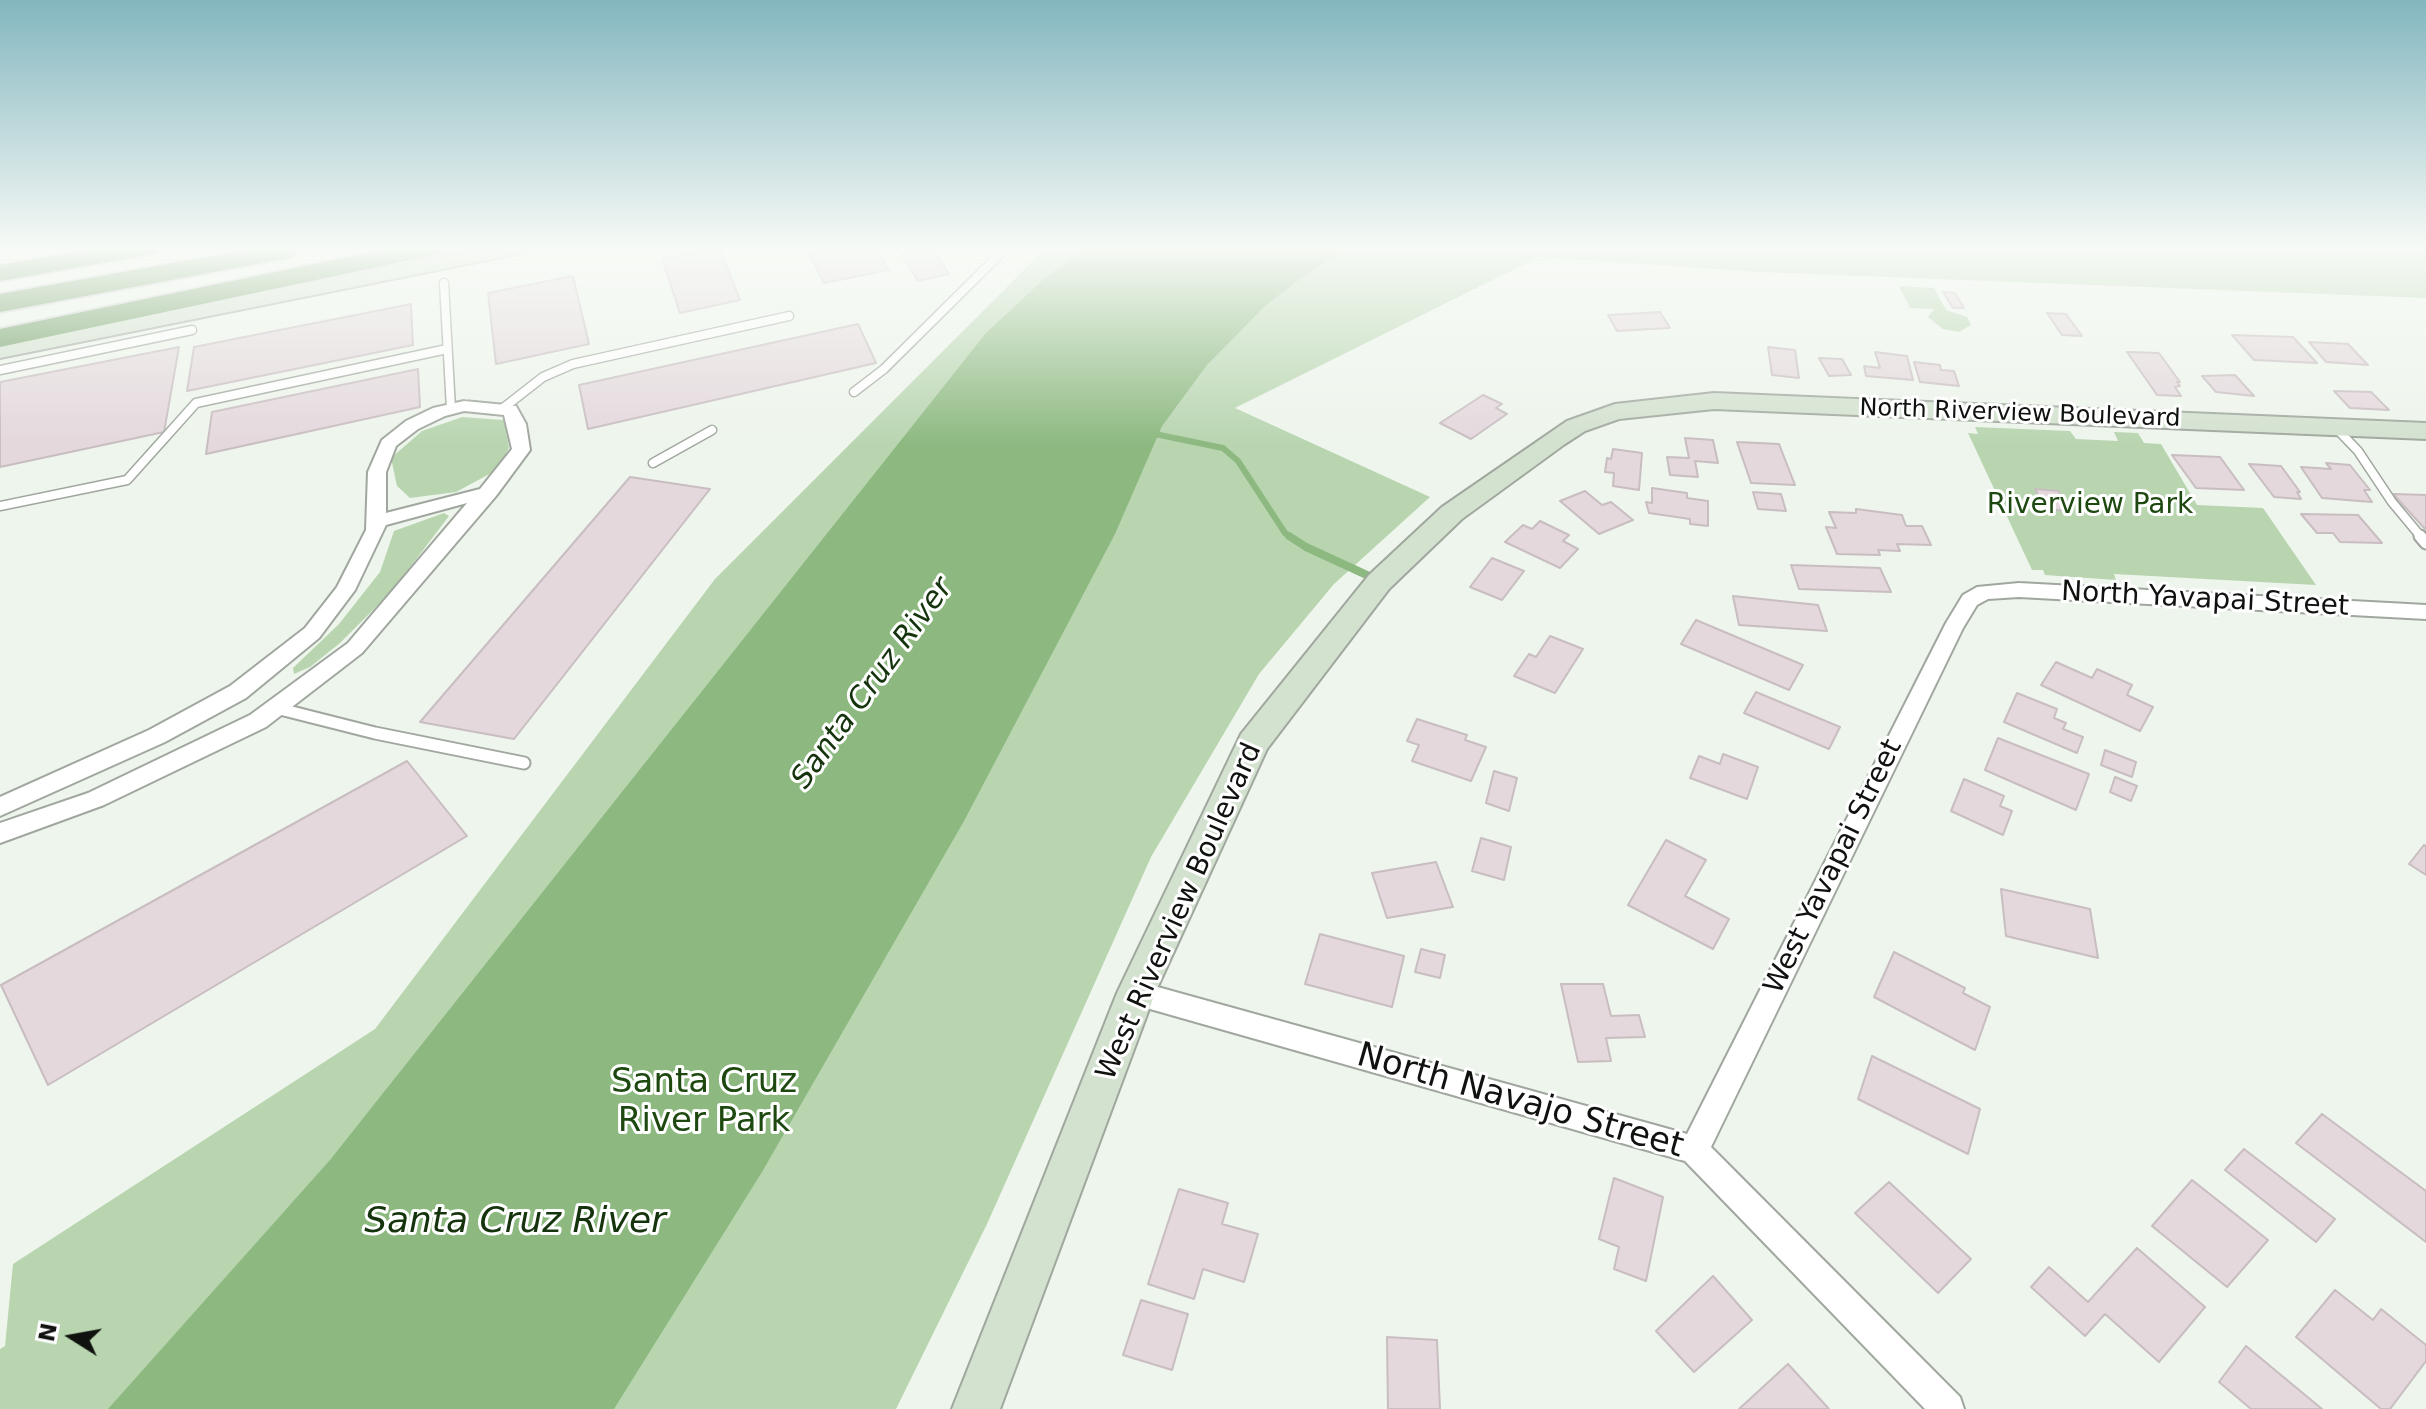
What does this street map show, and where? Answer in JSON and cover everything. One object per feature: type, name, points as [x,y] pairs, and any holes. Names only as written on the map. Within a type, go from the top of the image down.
[{"type":"highway","points":[[0,338],[120,313]]},
{"type":"street","points":[[0,351],[192,313]]},
{"type":"street","name":"North Riverview Boulevard","points":[[1615,412],[1714,401],[2426,431]]},
{"type":"street","points":[[0,807],[157,736],[238,692],[312,633],[345,590],[376,530],[377,472],[388,444],[412,425],[451,409],[464,406],[510,410],[517,424],[521,450],[489,492],[355,648],[258,721],[96,799],[0,833]]},
{"type":"street","name":"West Riverview Boulevard","points":[[976,1409],[1136,993],[1253,743],[1379,582],[1452,513],[1556,438],[1576,426],[1615,412]]},
{"type":"street","points":[[377,521],[489,492]]},
{"type":"street","name":"North Yavapai Street","points":[[1984,592],[2019,590],[2426,612]]},
{"type":"street","name":"West Yavapai Street","points":[[1694,1150],[1958,619],[1970,600],[1984,592]]},
{"type":"street","points":[[238,692],[275,707]]},
{"type":"street","name":"North Navajo Street","points":[[1136,993],[1694,1150],[1948,1409]]},
{"type":"lane","points":[[445,313],[451,409]]},
{"type":"lane","points":[[854,392],[884,369],[941,313]]},
{"type":"lane","points":[[502,409],[543,377],[573,364],[789,316]]},
{"type":"lane","points":[[0,370],[192,330]]},
{"type":"lane","points":[[0,506],[127,480],[196,403],[447,349]]},
{"type":"lane","points":[[2335,427],[2358,451],[2392,502],[2426,543]]},
{"type":"lane","points":[[653,463],[712,430]]},
{"type":"lane","points":[[275,707],[375,733],[524,763]]},
{"type":"green space","name":"Santa Cruz River Park","points":[[981,313],[1427,313],[1235,408],[1430,497],[1334,584],[1259,674],[1151,857],[987,1224],[896,1409],[0,1409],[0,1349],[5,1346],[13,1264],[375,1029],[715,579]]},
{"type":"green space","points":[[1931,313],[1954,313],[1967,317],[1971,325],[1959,332],[1943,329],[1928,317]]},
{"type":"green space","points":[[462,417],[504,420],[509,448],[497,470],[456,492],[410,498],[397,486],[391,458],[422,431]]},
{"type":"green space","name":"Riverview Park","points":[[1975,427],[2070,431],[2076,439],[2118,441],[2114,432],[2138,433],[2144,443],[2161,444],[2197,505],[2263,508],[2316,585],[2114,574],[2116,580],[2045,575],[2043,570],[2032,570],[1968,433],[1978,434]]},
{"type":"green space","points":[[444,513],[449,516],[392,591],[340,643],[310,667],[294,674],[293,668],[339,624],[380,572],[394,531]]},
{"type":"water","name":"Santa Cruz River","points":[[1008,313],[1258,313],[1207,365],[1162,426],[1115,534],[964,821],[762,1172],[614,1409],[108,1409],[330,1160],[986,333]]},
{"type":"building","points":[[367,313],[411,313],[413,345],[187,391],[194,347]]},
{"type":"building","points":[[490,313],[582,313],[589,344],[496,364]]},
{"type":"building","points":[[1660,313],[1670,328],[1617,331],[1608,315]]},
{"type":"building","points":[[2047,313],[2066,314],[2082,336],[2062,335]]},
{"type":"building","points":[[858,324],[876,363],[588,429],[579,385]]},
{"type":"building","points":[[2232,335],[2293,337],[2317,363],[2254,360]]},
{"type":"building","points":[[2309,342],[2348,344],[2368,365],[2326,362]]},
{"type":"building","points":[[179,347],[164,432],[0,467],[0,382]]},
{"type":"building","points":[[1768,347],[1795,350],[1799,378],[1772,375]]},
{"type":"building","points":[[1875,352],[1907,356],[1913,380],[1866,376],[1864,366],[1880,368]]},
{"type":"building","points":[[2127,352],[2159,353],[2180,382],[2177,382],[2180,386],[2175,387],[2181,396],[2157,395]]},
{"type":"building","points":[[1819,358],[1842,359],[1851,375],[1829,376]]},
{"type":"building","points":[[1914,362],[1940,365],[1941,370],[1954,371],[1959,386],[1920,382]]},
{"type":"building","points":[[418,369],[420,407],[206,454],[212,412]]},
{"type":"building","points":[[2235,375],[2254,396],[2216,392],[2202,376]]},
{"type":"building","points":[[2334,391],[2371,392],[2389,410],[2350,408]]},
{"type":"building","points":[[1483,395],[1502,404],[1496,408],[1507,414],[1471,439],[1440,423]]},
{"type":"building","points":[[1685,438],[1713,440],[1718,463],[1695,461],[1698,477],[1670,475],[1667,457],[1689,458]]},
{"type":"building","points":[[1737,442],[1779,444],[1795,485],[1751,483]]},
{"type":"building","points":[[1613,449],[1642,453],[1639,490],[1613,486],[1614,473],[1605,472],[1607,458],[1611,459]]},
{"type":"building","points":[[2172,455],[2220,457],[2244,490],[2196,488]]},
{"type":"building","points":[[2326,463],[2350,465],[2370,490],[2364,490],[2372,502],[2322,498],[2301,467],[2331,469]]},
{"type":"building","points":[[2249,464],[2281,466],[2300,492],[2297,492],[2301,499],[2274,497]]},
{"type":"building","points":[[630,477],[710,489],[514,739],[420,722]]},
{"type":"building","points":[[1652,488],[1687,493],[1687,498],[1708,501],[1708,526],[1690,524],[1690,519],[1649,513],[1646,502],[1652,503]]},
{"type":"building","points":[[2035,489],[2058,491],[2069,511],[2045,509]]},
{"type":"building","points":[[1585,491],[1602,505],[1611,502],[1633,520],[1599,534],[1560,501]]},
{"type":"building","points":[[1753,492],[1781,494],[1786,511],[1758,509]]},
{"type":"building","points":[[2393,494],[2426,495],[2426,530]]},
{"type":"building","points":[[1856,509],[1902,515],[1906,526],[1922,526],[1931,545],[1897,544],[1900,551],[1878,550],[1880,555],[1837,554],[1826,527],[1836,528],[1829,512],[1856,513]]},
{"type":"building","points":[[2301,514],[2358,515],[2382,543],[2340,542],[2333,533],[2317,533]]},
{"type":"building","points":[[1540,521],[1569,535],[1563,541],[1578,549],[1560,568],[1505,542],[1523,525],[1532,529]]},
{"type":"building","points":[[1492,558],[1524,571],[1502,600],[1470,587]]},
{"type":"building","points":[[1791,565],[1880,568],[1891,592],[1799,589]]},
{"type":"building","points":[[1733,596],[1818,605],[1827,631],[1739,625]]},
{"type":"building","points":[[1696,620],[1803,665],[1789,690],[1681,644]]},
{"type":"building","points":[[1550,636],[1583,649],[1555,693],[1514,676],[1529,654],[1536,657]]},
{"type":"building","points":[[2056,662],[2092,678],[2097,669],[2132,685],[2127,695],[2153,707],[2140,731],[2041,685]]},
{"type":"building","points":[[1756,692],[1840,727],[1829,749],[1744,713]]},
{"type":"building","points":[[2017,693],[2057,709],[2054,718],[2066,723],[2063,729],[2083,737],[2077,753],[2004,722]]},
{"type":"building","points":[[1417,719],[1467,735],[1465,740],[1486,747],[1471,781],[1412,761],[1419,745],[1407,741]]},
{"type":"building","points":[[1998,738],[2089,774],[2076,810],[1985,770]]},
{"type":"building","points":[[2105,750],[2136,762],[2132,777],[2101,765]]},
{"type":"building","points":[[1723,754],[1758,767],[1747,799],[1690,778],[1699,756],[1720,764]]},
{"type":"building","points":[[407,761],[467,836],[48,1085],[1,985]]},
{"type":"building","points":[[1494,771],[1517,778],[1509,811],[1486,803]]},
{"type":"building","points":[[2115,777],[2137,786],[2131,801],[2110,792]]},
{"type":"building","points":[[1964,779],[2004,796],[2000,806],[2012,811],[2003,835],[1951,811]]},
{"type":"building","points":[[1481,838],[1511,847],[1504,880],[1472,871]]},
{"type":"building","points":[[1666,840],[1706,860],[1685,896],[1729,919],[1713,949],[1628,905]]},
{"type":"building","points":[[2426,846],[2426,875],[2409,864]]},
{"type":"building","points":[[1436,862],[1453,907],[1387,918],[1372,873]]},
{"type":"building","points":[[2001,889],[2090,909],[2098,958],[2006,936]]},
{"type":"building","points":[[1320,934],[1404,956],[1392,1007],[1305,984]]},
{"type":"building","points":[[1421,949],[1445,955],[1440,978],[1415,972]]},
{"type":"building","points":[[1894,952],[1965,988],[1963,993],[1990,1007],[1975,1050],[1874,997]]},
{"type":"building","points":[[1561,984],[1603,984],[1611,1016],[1639,1015],[1645,1037],[1606,1038],[1611,1061],[1578,1062]]},
{"type":"building","points":[[1872,1056],[1980,1109],[1968,1154],[1858,1099]]},
{"type":"building","points":[[2322,1114],[2426,1191],[2426,1242],[2296,1143]]},
{"type":"building","points":[[2244,1149],[2335,1219],[2316,1242],[2225,1170]]},
{"type":"building","points":[[1614,1178],[1663,1197],[1646,1281],[1614,1269],[1619,1247],[1599,1239]]},
{"type":"building","points":[[2192,1180],[2268,1240],[2227,1287],[2152,1226]]},
{"type":"building","points":[[1889,1182],[1971,1259],[1938,1293],[1855,1213]]},
{"type":"building","points":[[1179,1189],[1228,1203],[1222,1224],[1258,1234],[1244,1282],[1203,1269],[1194,1299],[1148,1284]]},
{"type":"building","points":[[2137,1248],[2205,1307],[2159,1362],[2105,1314],[2085,1336],[2031,1287],[2049,1267],[2088,1302]]},
{"type":"building","points":[[1713,1276],[1752,1320],[1694,1372],[1656,1331]]},
{"type":"building","points":[[2335,1290],[2373,1320],[2381,1309],[2426,1345],[2426,1361],[2390,1409],[2381,1409],[2296,1337]]},
{"type":"building","points":[[1141,1300],[1188,1314],[1172,1370],[1123,1355]]},
{"type":"building","points":[[1387,1337],[1437,1340],[1440,1409],[1388,1409]]},
{"type":"building","points":[[2246,1346],[2322,1409],[2251,1409],[2219,1382]]},
{"type":"building","points":[[1788,1364],[1829,1409],[1739,1409]]},
{"type":"waterway","points":[[1150,433],[1223,448],[1238,461],[1285,533],[1291,537]]},
{"type":"waterway","points":[[1291,537],[1369,576]]}]
